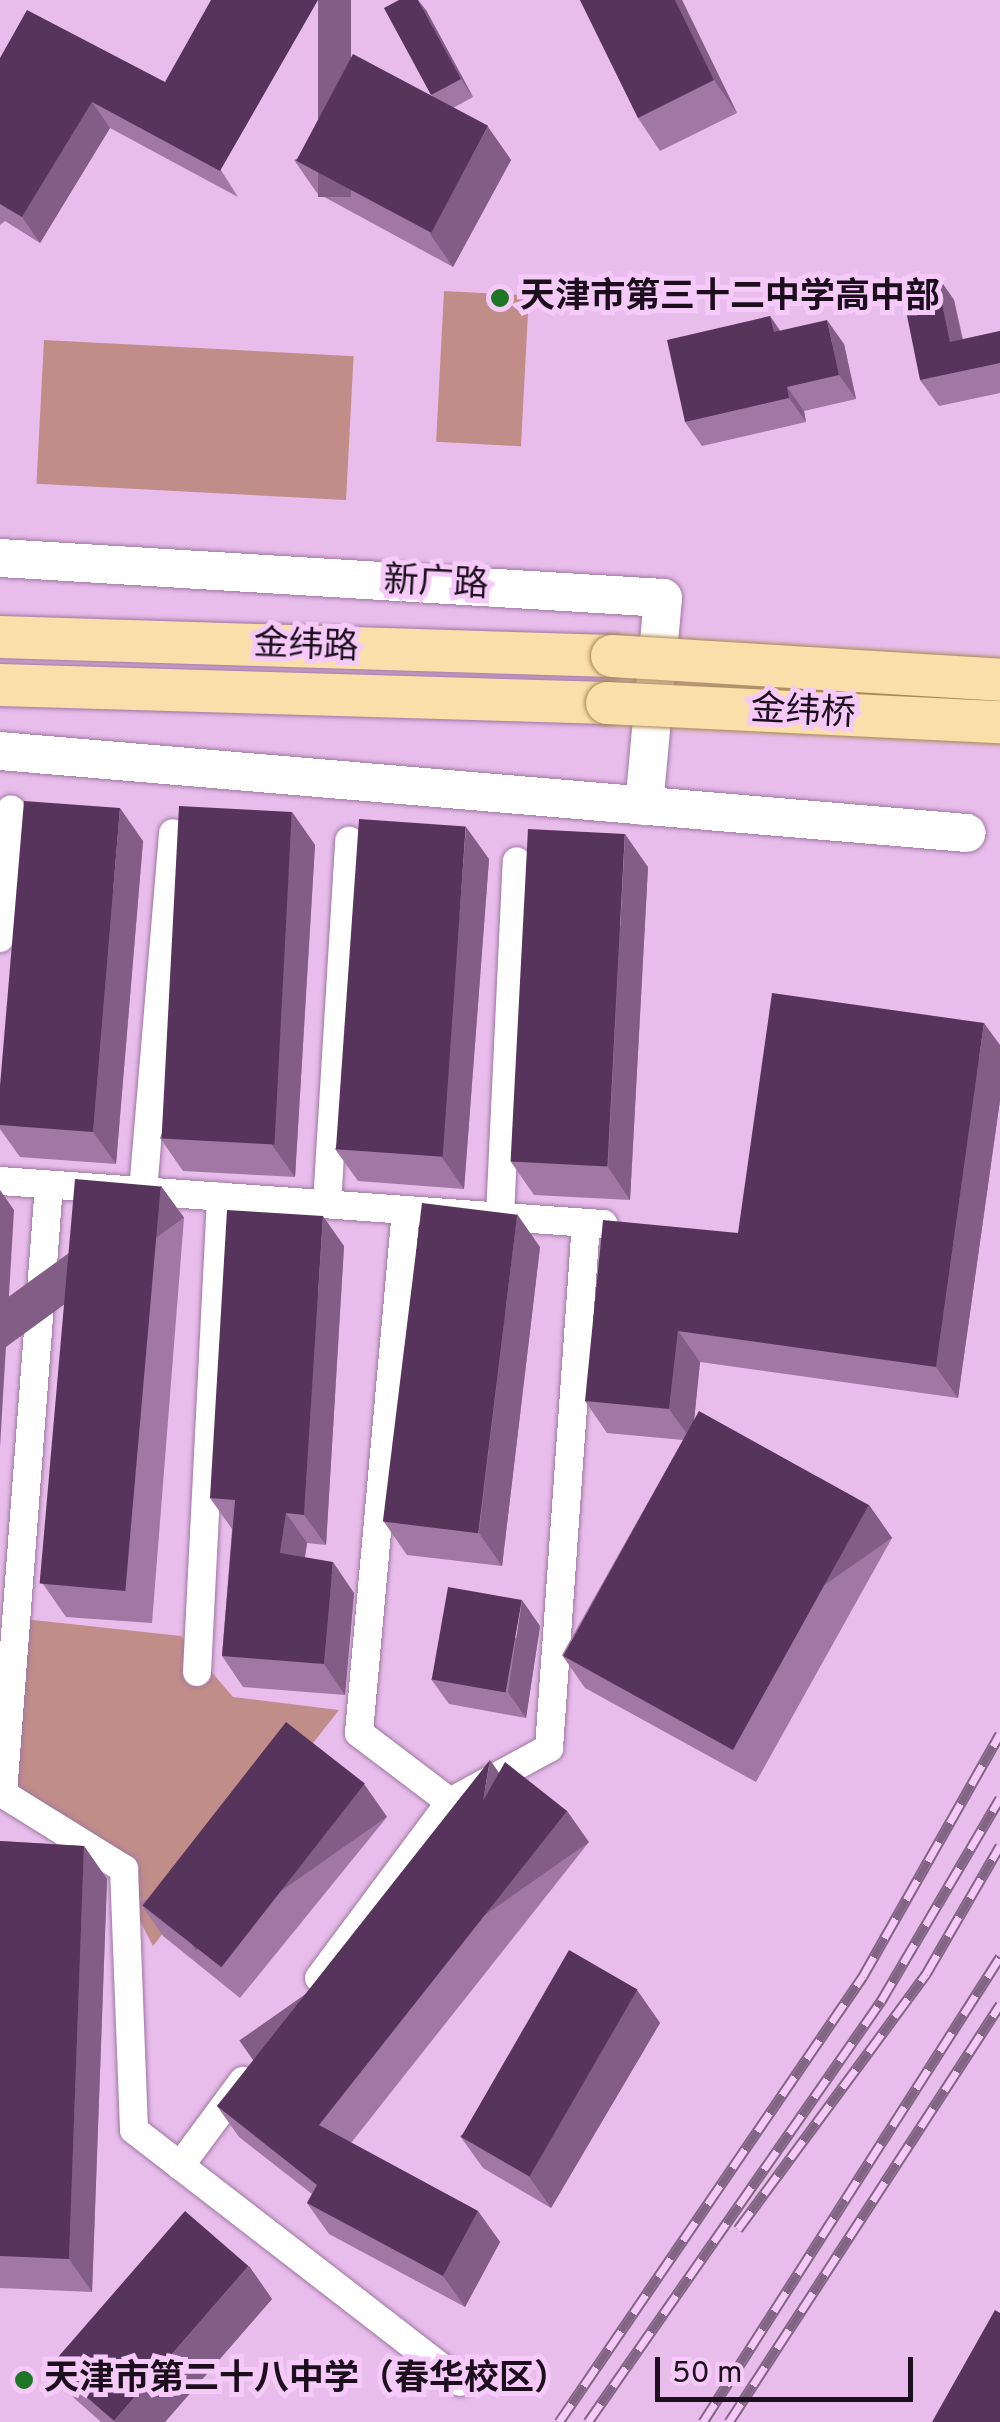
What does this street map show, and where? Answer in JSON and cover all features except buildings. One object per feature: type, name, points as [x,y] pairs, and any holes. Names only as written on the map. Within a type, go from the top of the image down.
[{"type":"main road","name":"金纬路","points":[[0,637],[612,656]]},
{"type":"main road","name":"金纬桥","points":[[612,656],[1000,680]]},
{"type":"main road","name":"金纬路","points":[[0,685],[607,703]]},
{"type":"main road","name":"金纬桥","points":[[607,703],[1000,722]]},
{"type":"street","name":"新广路","points":[[0,558],[663,598],[644,806]]},
{"type":"street","points":[[0,751],[967,833]]},
{"type":"street","points":[[0,938],[11,809]]},
{"type":"street","points":[[143,1191],[172,833]]},
{"type":"street","points":[[326,1204],[349,841]]},
{"type":"street","points":[[500,1216],[516,861]]},
{"type":"street","points":[[0,1181],[643,1227]]},
{"type":"street","points":[[49,1185],[2,1793],[124,1868],[134,2130],[460,2382]]},
{"type":"street","points":[[197,1672],[221,1197]]},
{"type":"street","points":[[406,1210],[360,1733],[450,1802]]},
{"type":"street","points":[[298,2008],[450,1802],[548,1748],[586,1223]]},
{"type":"street","points":[[180,2166],[262,2055]]},
{"type":"shaded area","points":[[444,291],[529,295],[521,446],[436,442]]},
{"type":"shaded area","points":[[44,340],[354,356],[346,500],[36,484]]},
{"type":"shaded area","points":[[24,1619],[181,1636],[233,1697],[339,1710],[153,1946],[106,1856],[10,1792]]},
{"type":"railway","points":[[559,2422],[863,1976],[1000,1734]]},
{"type":"railway","points":[[588,2422],[881,2001],[1000,1798]]},
{"type":"railway","points":[[738,2229],[926,1974],[1000,1846]]},
{"type":"railway","points":[[703,2422],[1000,1957]]},
{"type":"railway","points":[[729,2422],[1000,2004]]},
{"type":"place","name":"天津市第三十二中学高中部","points":[[500,298]]},
{"type":"place","name":"天津市第二十八中学（春华校区）","points":[[24,2380]]}]
